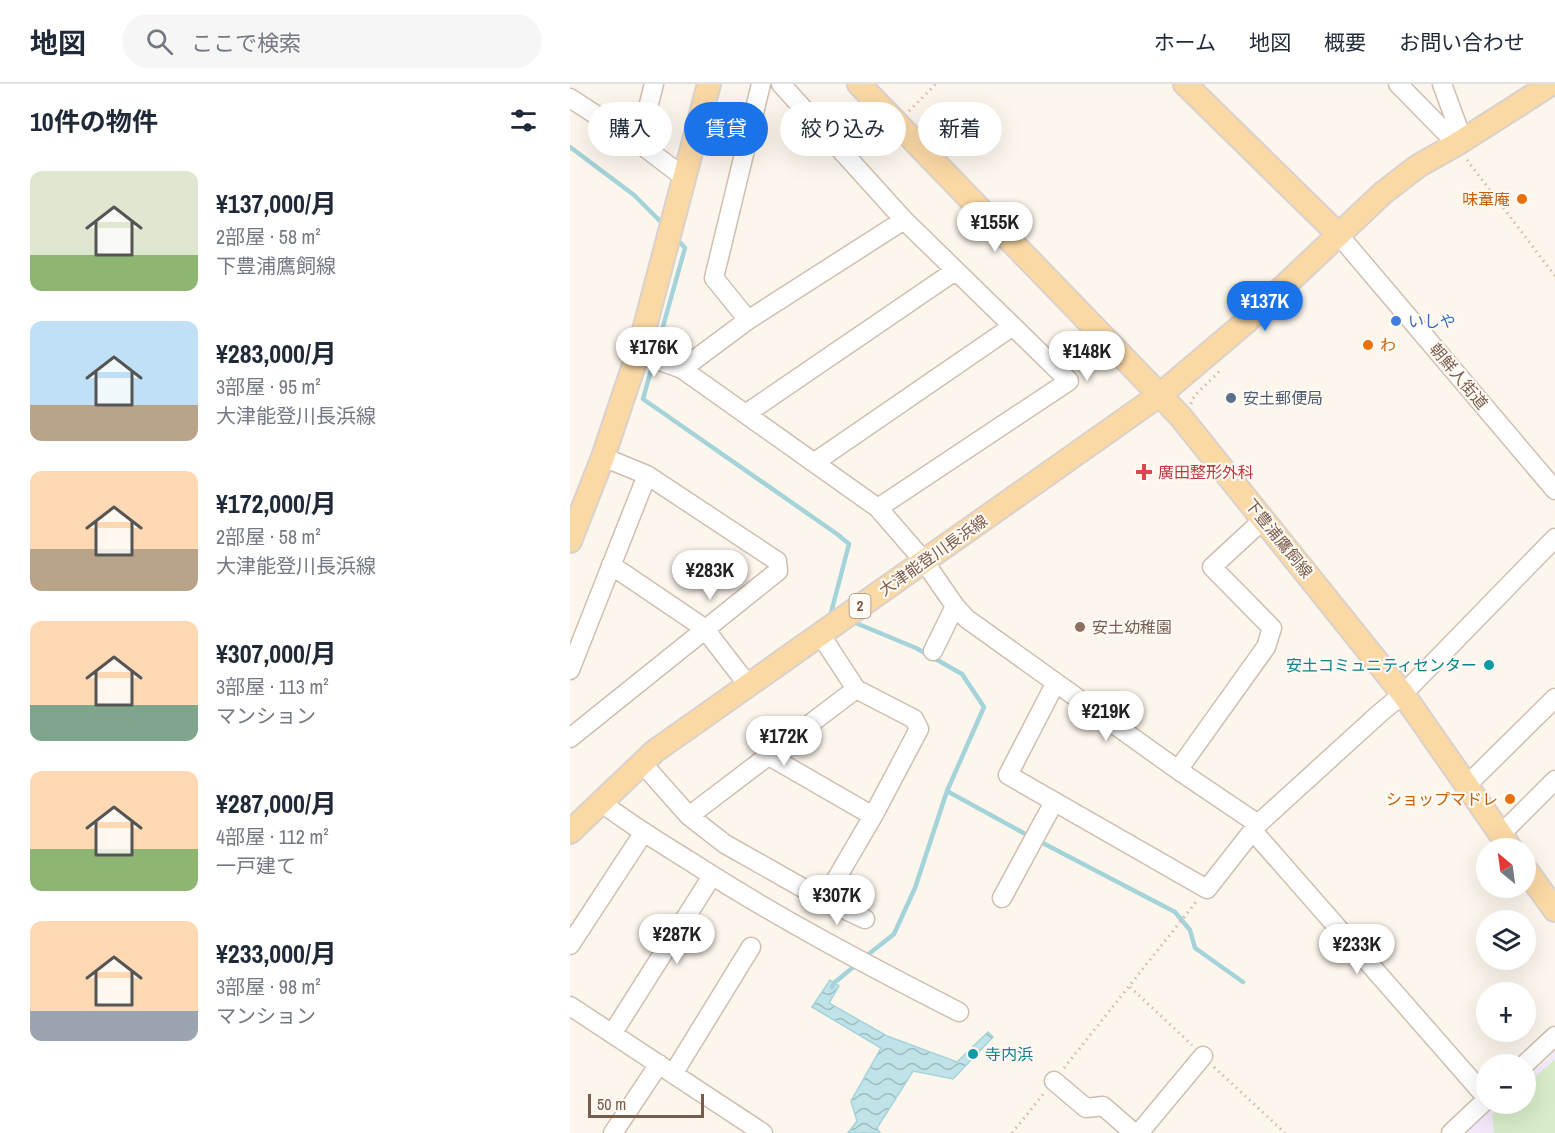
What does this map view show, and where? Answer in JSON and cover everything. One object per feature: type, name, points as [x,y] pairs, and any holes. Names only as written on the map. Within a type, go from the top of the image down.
[{"type":"main road","points":[[570,541],[603,457],[638,353],[709,84]]},
{"type":"main road","name":"下豊浦鷹飼線","points":[[860,84],[877,102]]},
{"type":"main road","points":[[1185,84],[1338,234]]},
{"type":"main road","points":[[1161,394],[1247,321],[1383,193],[1418,166],[1551,84]]},
{"type":"main road","name":"下豊浦鷹飼線","points":[[906,132],[1161,394],[1403,694],[1503,838]]},
{"type":"main road","name":"大津能登川長浜線","points":[[570,832],[655,751],[1161,394]]},
{"type":"main road","points":[[1536,886],[1555,910]]},
{"type":"street","points":[[650,102],[654,84]]},
{"type":"street","points":[[748,320],[714,278],[761,84]]},
{"type":"street","points":[[781,84],[904,220],[1069,381],[878,508]]},
{"type":"street","points":[[1398,84],[1457,144]]},
{"type":"street","points":[[1442,84],[1459,130],[1457,144]]},
{"type":"street","points":[[570,98],[588,110]]},
{"type":"street","points":[[655,156],[685,178]]},
{"type":"street","points":[[682,369],[748,320],[904,220]]},
{"type":"street","name":"朝鮮人街道","points":[[1338,234],[1555,490]]},
{"type":"street","points":[[747,413],[955,270]]},
{"type":"street","points":[[815,462],[1013,326]]},
{"type":"street","points":[[638,353],[682,369],[878,508],[924,561],[955,606],[967,619],[1256,827],[1476,1087]]},
{"type":"street","points":[[570,738],[778,571],[777,561],[647,475],[603,457]]},
{"type":"street","points":[[570,670],[647,475]]},
{"type":"street","points":[[1178,770],[1266,647],[1272,628],[1212,567],[1264,519]]},
{"type":"street","points":[[1055,684],[1008,775],[1207,889],[1256,827],[1380,712],[1403,694],[1555,538]]},
{"type":"street","points":[[612,565],[705,628],[748,685]]},
{"type":"street","points":[[933,651],[955,606]]},
{"type":"street","points":[[820,634],[856,689],[914,719],[919,729],[873,816],[824,900]]},
{"type":"street","points":[[689,816],[856,689]]},
{"type":"street","points":[[1467,785],[1555,698]]},
{"type":"street","points":[[769,756],[873,816]]},
{"type":"street","points":[[642,763],[689,816],[725,844],[824,900],[865,919]]},
{"type":"street","points":[[1509,838],[1555,780]]},
{"type":"street","points":[[601,802],[712,876],[801,929],[959,1012]]},
{"type":"street","points":[[1002,898],[1054,802]]},
{"type":"street","points":[[570,945],[644,832]]},
{"type":"street","points":[[612,1034],[712,876]]},
{"type":"street","points":[[613,1133],[666,1069],[752,947]]},
{"type":"street","points":[[570,1006],[763,1133]]},
{"type":"street","points":[[1536,1054],[1555,1036]]},
{"type":"street","points":[[1054,1081],[1086,1108],[1102,1106],[1138,1133],[1203,1056]]},
{"type":"street","points":[[1452,1133],[1476,1109]]},
{"type":"path","points":[[906,114],[936,84]]},
{"type":"path","points":[[1457,144],[1555,276]]},
{"type":"path","points":[[1012,1133],[1207,889]]},
{"type":"shaded area","points":[[1555,1052],[1555,1133],[1464,1133],[1485,1114],[1536,1114],[1536,1069]]},
{"type":"green space","points":[[1555,1059],[1555,1133],[1494,1133],[1493,1114],[1536,1114],[1536,1076]]},
{"type":"water","points":[[830,980],[839,986],[829,1003],[887,1036],[957,1062],[988,1032],[993,1037],[953,1079],[913,1071],[877,1128],[880,1133],[848,1133],[857,1121],[851,1101],[881,1048],[812,1007]]},
{"type":"waterway","points":[[570,147],[634,195],[665,226]]},
{"type":"waterway","points":[[655,355],[685,248],[677,239]]},
{"type":"waterway","points":[[653,363],[643,399],[849,544],[831,613],[835,614]]},
{"type":"waterway","points":[[851,621],[916,648],[962,674],[984,707],[947,791],[915,888],[894,934],[865,957]]},
{"type":"waterway","points":[[947,791],[1029,836]]},
{"type":"waterway","points":[[1037,840],[1175,912],[1190,930],[1195,948],[1243,982]]},
{"type":"waterway","points":[[832,987],[857,964]]},
{"type":"place","name":"味葦庵","points":[[1522,199]]},
{"type":"place","name":"いしや","points":[[1396,321]]},
{"type":"place","name":"わ","points":[[1368,345]]},
{"type":"place","name":"安土郵便局","points":[[1231,398]]},
{"type":"place","name":"廣田整形外科","points":[[1144,472]]},
{"type":"place","name":"安土幼稚園","points":[[1080,627]]},
{"type":"place","name":"安土コミュニティセンター","points":[[1489,665]]},
{"type":"place","name":"ショップマドレ","points":[[1510,799]]},
{"type":"place","name":"寺内浜","points":[[973,1054]]}]
